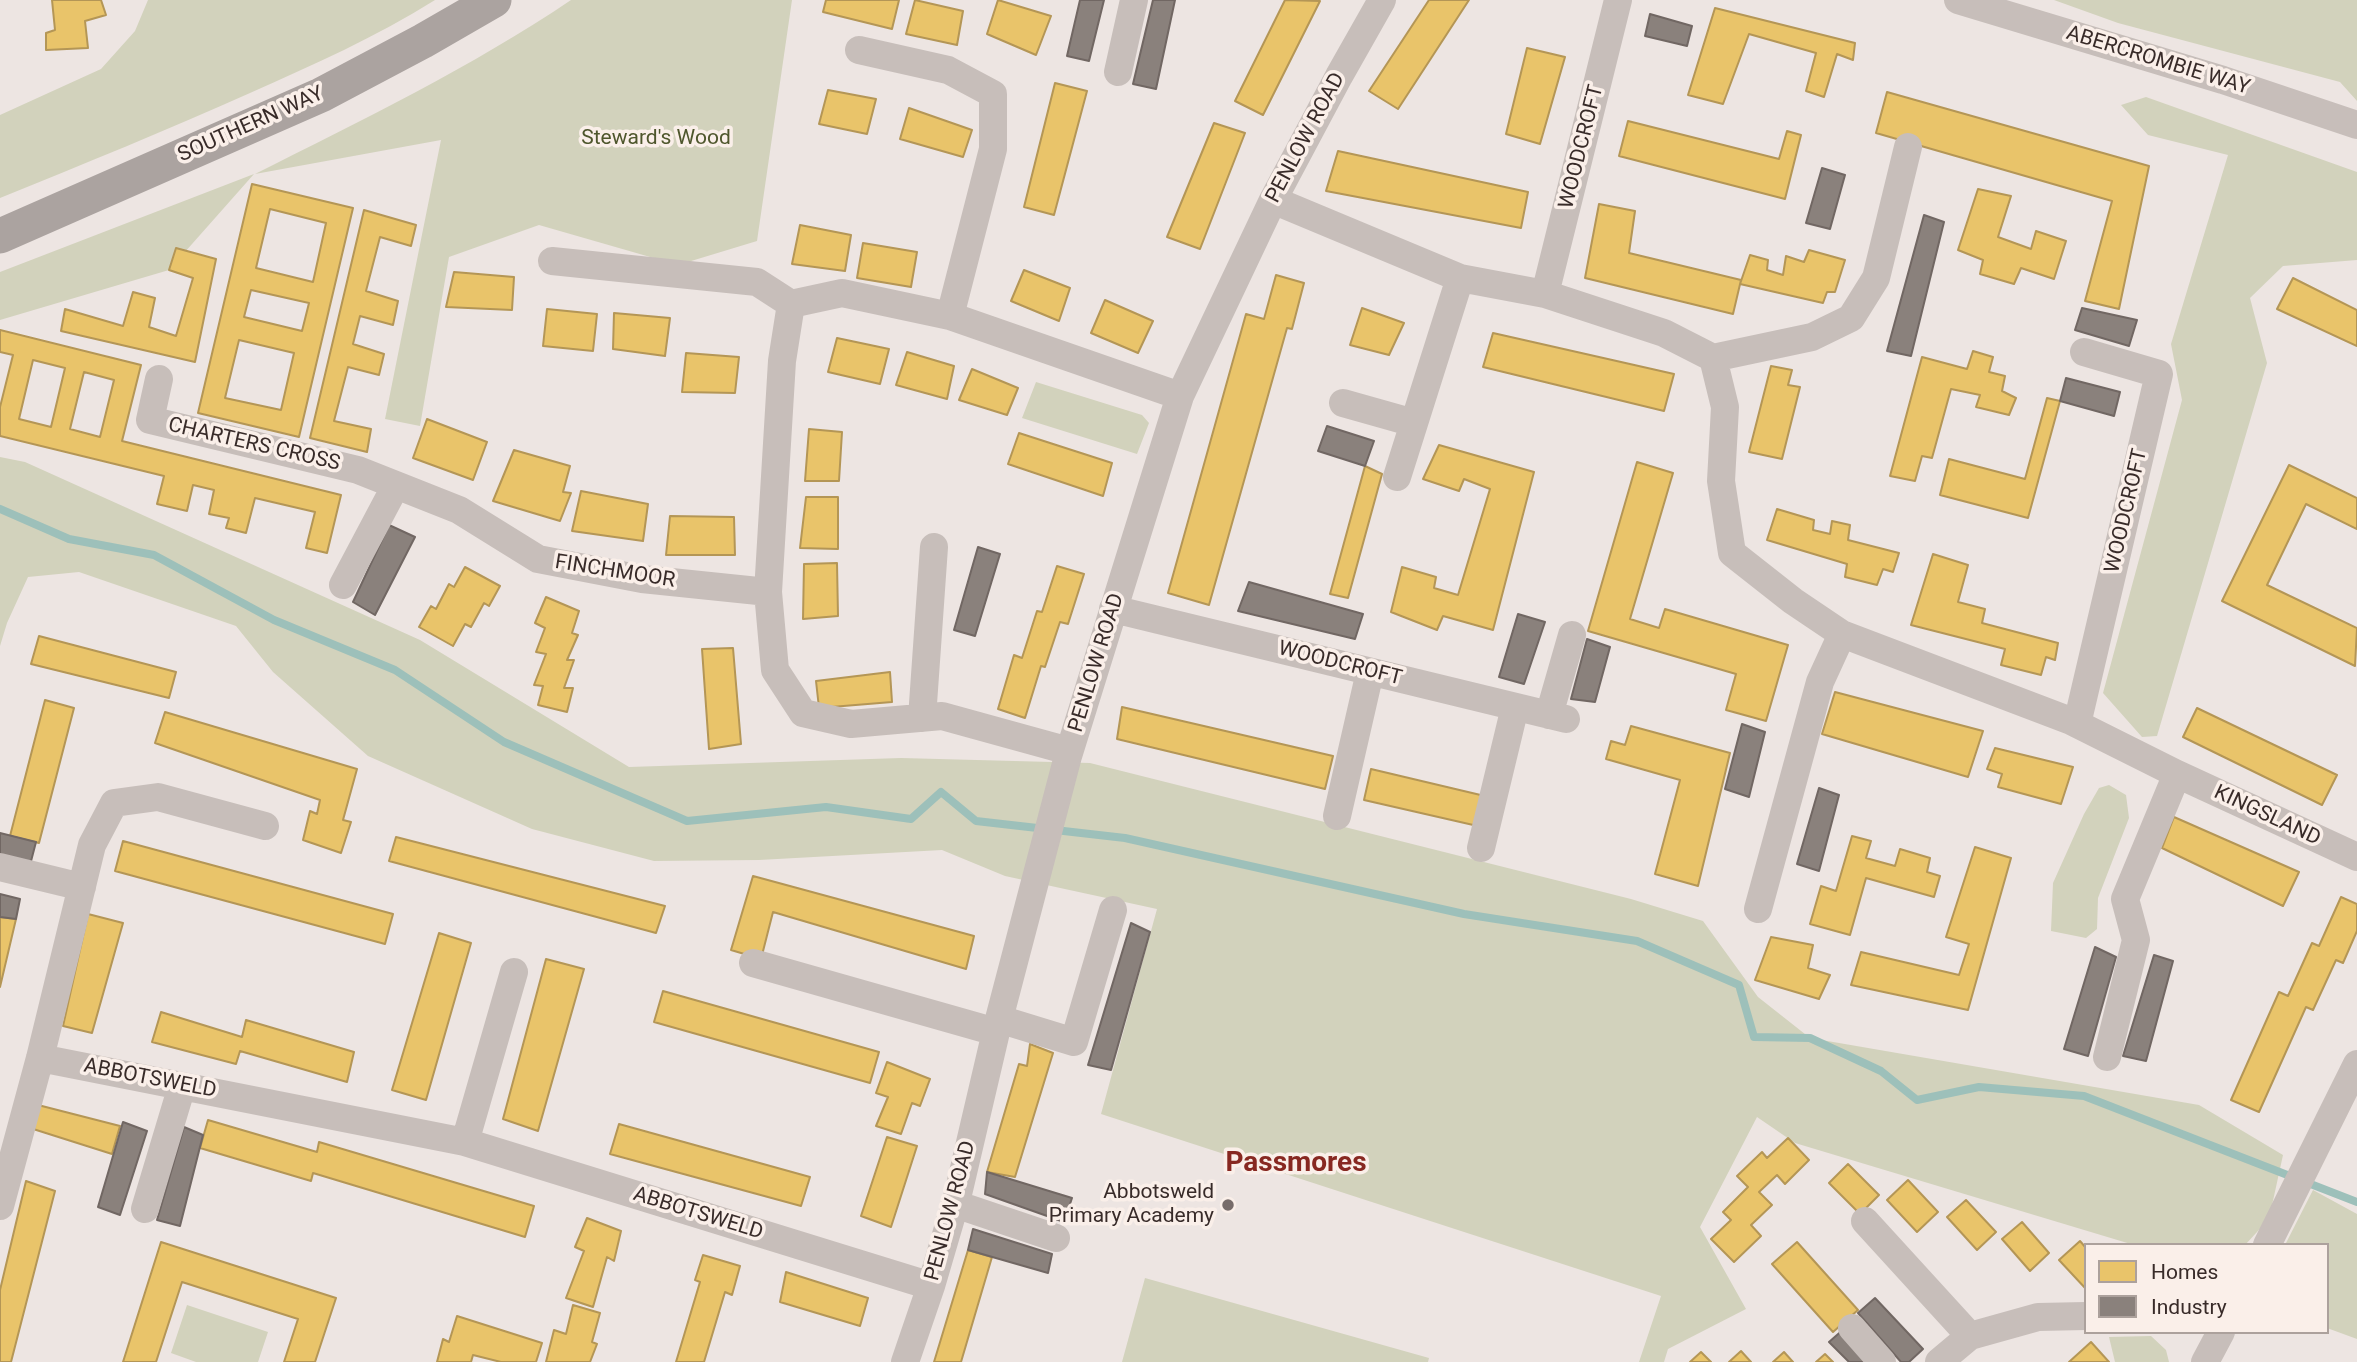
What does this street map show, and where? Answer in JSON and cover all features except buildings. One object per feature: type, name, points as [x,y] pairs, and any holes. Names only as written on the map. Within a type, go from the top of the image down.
[{"type":"main road","name":"SOUTHERN WAY","points":[[0,236],[321,95],[494,0]]},
{"type":"street","points":[[1118,72],[1134,0]]},
{"type":"street","name":"PENLOW ROAD","points":[[905,1362],[955,1204],[1069,751],[1180,396],[1273,200],[1382,0]]},
{"type":"street","name":"WOODCROFT","points":[[1545,294],[1618,0]]},
{"type":"street","name":"ABERCROMBIE WAY","points":[[1958,0],[2223,80],[2357,125]]},
{"type":"street","points":[[859,50],[948,70],[993,94],[992,149],[950,316]]},
{"type":"street","points":[[1273,200],[1460,278],[1545,294],[1664,333],[1713,358],[1812,337],[1850,318],[1876,278],[1908,147]]},
{"type":"street","points":[[552,261],[757,282],[791,304],[842,293],[950,316],[1180,396]]},
{"type":"street","points":[[1397,477],[1460,278]]},
{"type":"street","points":[[791,304],[782,361],[768,592],[775,670],[803,713],[851,724],[942,716],[1069,751]]},
{"type":"street","name":"WOODCROFT","points":[[2077,724],[2159,374],[2084,352]]},
{"type":"street","points":[[1713,358],[1725,407],[1721,481],[1732,553],[1793,601],[1842,634],[2077,724],[2177,774],[2124,899],[2136,940],[2107,1057]]},
{"type":"street","name":"CHARTERS CROSS","points":[[159,379],[150,420],[358,470]]},
{"type":"street","points":[[1343,403],[1414,423]]},
{"type":"street","name":"FINCHMOOR","points":[[358,470],[459,510],[538,559],[642,579],[768,592]]},
{"type":"street","points":[[343,585],[396,485]]},
{"type":"street","points":[[922,718],[934,547]]},
{"type":"street","name":"WOODCROFT","points":[[1113,610],[1557,717],[1572,635]]},
{"type":"street","points":[[1758,909],[1820,682],[1842,634]]},
{"type":"street","points":[[1337,816],[1370,672]]},
{"type":"street","points":[[1481,848],[1514,707]]},
{"type":"street","name":"KINGSLAND","points":[[2177,774],[2357,857]]},
{"type":"street","points":[[0,1206],[6,1162],[40,1058],[92,845],[114,803],[158,797],[265,826]]},
{"type":"street","points":[[0,867],[82,887]]},
{"type":"street","points":[[753,963],[998,1026],[1074,1042],[1114,910]]},
{"type":"street","points":[[465,1142],[514,972]]},
{"type":"street","name":"ABBOTSWELD","points":[[40,1058],[465,1142],[931,1286]]},
{"type":"street","points":[[2268,1243],[2357,1064]]},
{"type":"street","points":[[145,1209],[182,1086]]},
{"type":"street","points":[[955,1204],[1056,1238]]},
{"type":"street","points":[[1865,1221],[1970,1336]]},
{"type":"street","points":[[1939,1362],[1970,1336],[2038,1317],[2084,1316]]},
{"type":"street","points":[[1852,1328],[1882,1362]]},
{"type":"street","points":[[2204,1362],[2220,1334]]},
{"type":"green space","points":[[148,0],[435,0],[367,38],[297,72],[157,134],[0,198],[0,115],[101,69],[135,31]]},
{"type":"green space","name":"Steward's Wood","points":[[571,0],[792,0],[757,241],[678,265],[539,225],[449,257],[420,426],[385,419],[441,140],[255,174],[456,70]]},
{"type":"green space","points":[[2054,0],[2357,0],[2357,101],[2340,82],[2118,23]]},
{"type":"green space","points":[[2146,97],[2357,172],[2357,260],[2283,266],[2250,298],[2267,363],[2157,736],[2142,737],[2103,693],[2182,400],[2171,344],[2228,155],[2148,135],[2121,105]]},
{"type":"green space","points":[[254,174],[169,270],[0,320],[0,272]]},
{"type":"green space","points":[[1036,382],[1142,415],[1149,423],[1137,454],[1022,418]]},
{"type":"green space","points":[[0,457],[25,462],[420,640],[629,767],[901,758],[1090,763],[1631,899],[1703,921],[1758,997],[1810,1038],[2199,1105],[2283,1155],[2269,1219],[2247,1243],[2127,1243],[1795,1143],[1757,1117],[1700,1227],[1746,1309],[1668,1349],[1664,1362],[1639,1362],[1661,1296],[1101,1114],[1157,909],[1005,876],[942,850],[759,860],[654,861],[532,829],[368,756],[273,672],[236,626],[79,572],[28,577],[7,623],[0,646]]},
{"type":"green space","points":[[2109,785],[2126,795],[2129,818],[2098,898],[2097,929],[2086,938],[2051,931],[2053,883],[2084,814],[2099,788]]},
{"type":"green space","points":[[2313,1190],[2357,1214],[2357,1339],[2329,1329],[2329,1243],[2286,1243]]},
{"type":"green space","points":[[1145,1278],[1429,1358],[1428,1362],[1122,1362]]},
{"type":"green space","points":[[187,1305],[268,1332],[258,1362],[196,1362],[171,1353]]},
{"type":"green space","points":[[2151,1336],[2166,1350],[2169,1362],[2115,1362],[2109,1337]]},
{"type":"waterway","points":[[0,509],[69,539],[154,555],[274,620],[395,670],[504,742],[687,821],[826,807],[911,819],[941,792],[976,821],[1125,838],[1464,914],[1637,941],[1739,985],[1754,1037],[1810,1038],[1881,1071],[1917,1100],[1979,1087],[2084,1096],[2357,1202]]},
{"type":"place","name":"Abbotsweld Primary Academy","points":[[1228,1205]]},
{"type":"district","name":"Passmores","points":[[1296,1164]]}]
